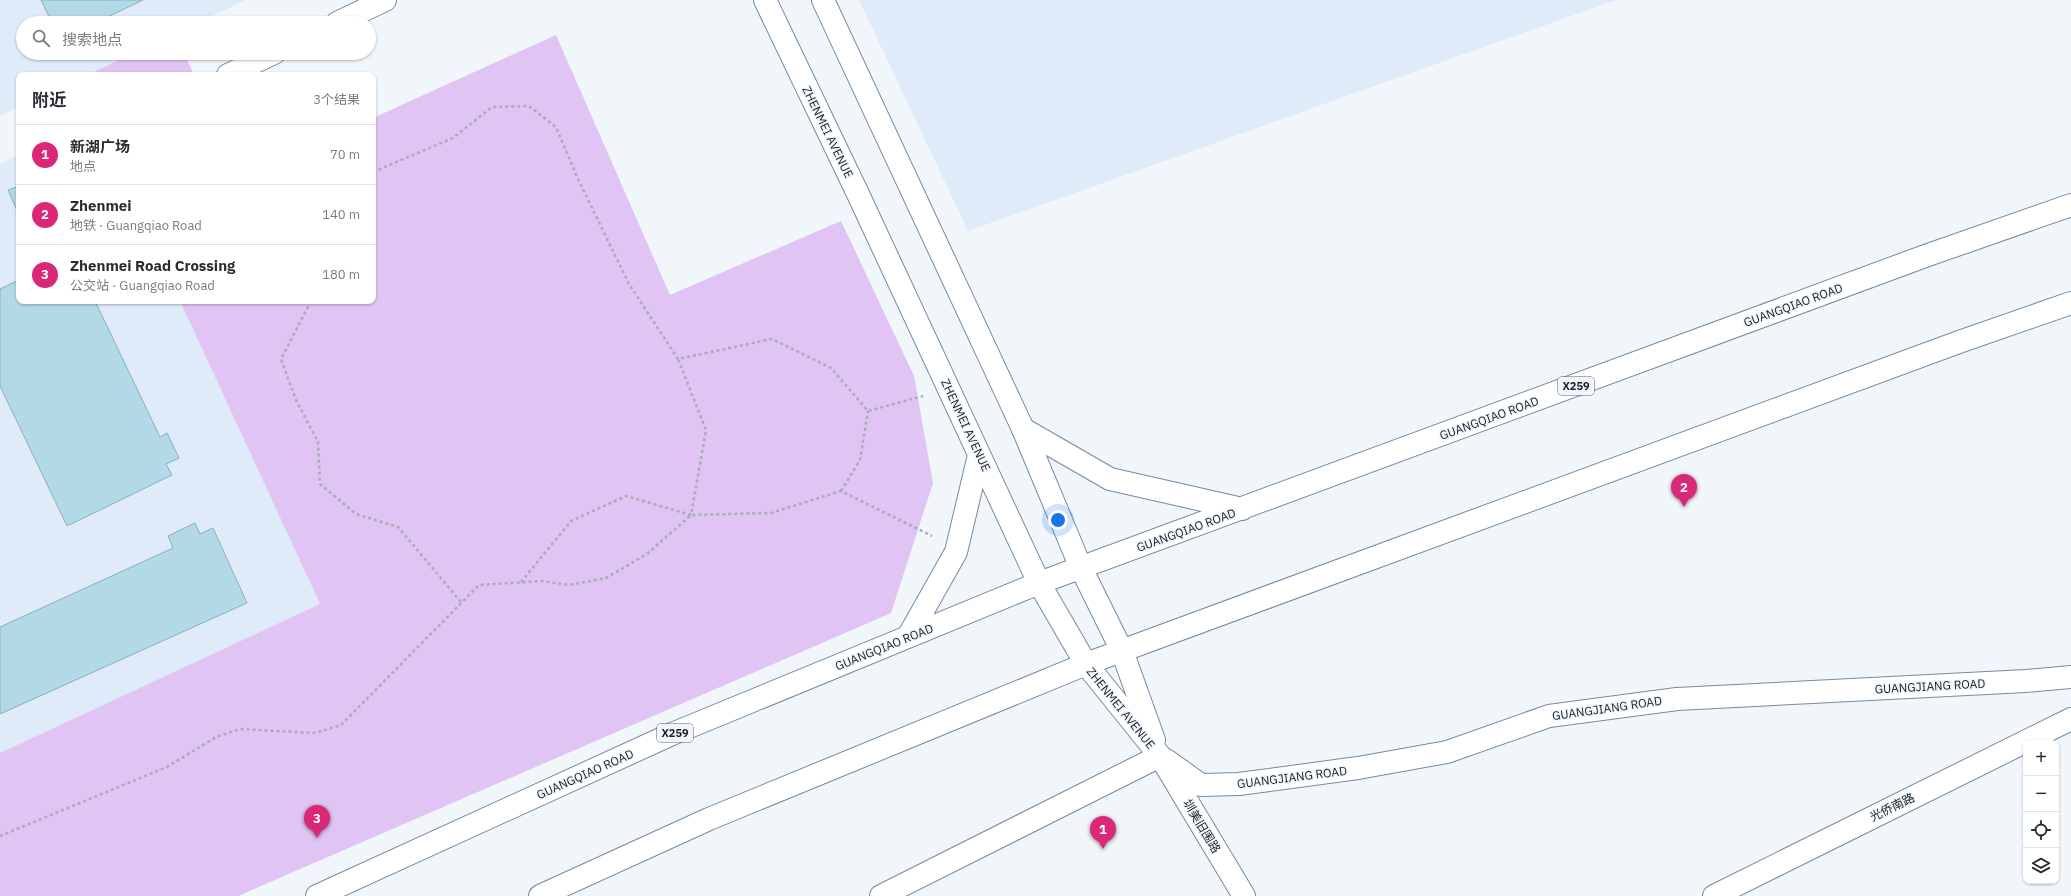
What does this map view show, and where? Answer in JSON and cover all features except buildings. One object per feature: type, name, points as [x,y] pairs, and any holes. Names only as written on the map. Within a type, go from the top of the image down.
[{"type":"main road","points":[[352,16],[385,0]]},
{"type":"main road","name":"ZHENMEI AVENUE","points":[[765,0],[980,454],[1039,583],[1086,664],[1160,756]]},
{"type":"main road","name":"ZHENMEI AVENUE","points":[[823,0],[1023,430],[1081,568],[1122,651],[1160,756]]},
{"type":"main road","points":[[234,72],[259,60]]},
{"type":"main road","name":"GUANGQIAO ROAD","points":[[317,896],[672,734],[1039,583],[1242,510],[1928,255],[2071,205]]},
{"type":"main road","points":[[540,896],[709,819],[1086,664],[1952,345],[2071,303]]},
{"type":"main road","points":[[1023,430],[1110,479],[1242,510]]},
{"type":"main road","points":[[908,637],[956,548],[980,454]]},
{"type":"main road","name":"GUANGJIANG ROAD","points":[[1160,756],[1201,785],[1239,784],[1358,768],[1447,752],[1549,716],[1677,699],[2026,681],[2071,677]]},
{"type":"main road","name":"光侨南路","points":[[1714,896],[2071,719]]},
{"type":"main road","points":[[881,896],[1160,756]]},
{"type":"main road","name":"圳美旧围路","points":[[1160,756],[1244,896]]},
{"type":"path","points":[[0,836],[167,767],[216,737],[240,729],[315,733],[341,725],[480,584],[542,581],[569,585],[606,578],[647,554],[691,515],[706,430],[678,359],[629,284],[578,179],[556,127],[529,106],[492,107],[453,138],[376,171]]},
{"type":"path","points":[[309,304],[281,359],[296,400],[318,442],[320,484],[356,514],[398,527],[461,602]]},
{"type":"path","points":[[521,582],[571,521],[626,496],[691,515],[771,513],[841,491],[860,460],[868,411],[831,368],[772,339],[678,359]]},
{"type":"path","points":[[868,411],[949,390]]},
{"type":"path","points":[[841,491],[956,548]]},
{"type":"shaded area","points":[[0,0],[246,0],[212,16],[16,16],[16,60],[119,60],[93,72],[16,72],[16,108],[0,116]]},
{"type":"shaded area","points":[[859,0],[1616,0],[968,231]]},
{"type":"shaded area","points":[[556,35],[670,295],[841,221],[914,376],[933,483],[891,613],[238,896],[0,896],[0,753],[320,604],[181,304],[376,304],[376,117]]},
{"type":"shaded area","points":[[119,60],[187,60],[193,72],[93,72]]},
{"type":"shaded area","points":[[16,156],[16,304],[181,304],[320,604],[0,753],[0,164]]},
{"type":"place","name":"Zhenmei","points":[[1684,507]]},
{"type":"place","name":"Zhenmei Road Crossing","points":[[317,838]]},
{"type":"place","name":"新湖广场","points":[[1103,849]]}]
